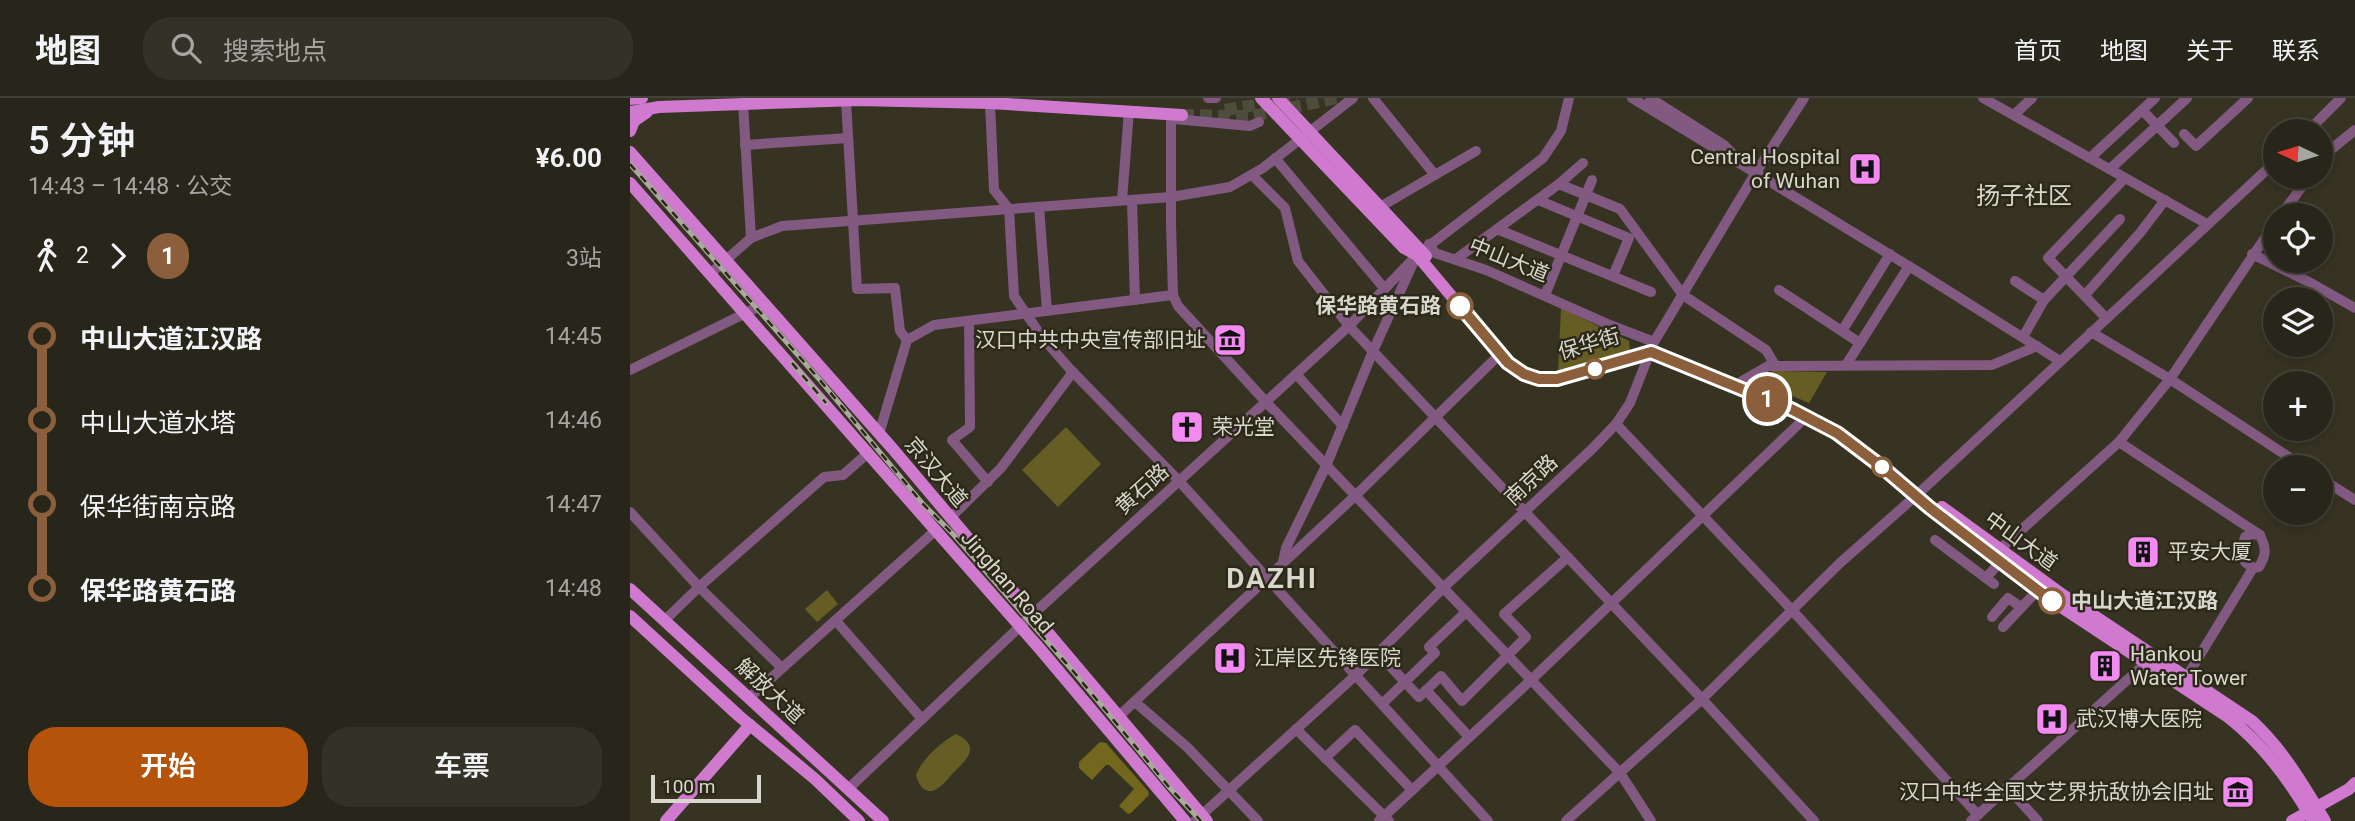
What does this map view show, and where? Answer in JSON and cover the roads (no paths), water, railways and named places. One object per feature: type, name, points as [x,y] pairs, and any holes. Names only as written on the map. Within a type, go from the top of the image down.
[{"type":"main road","points":[[630,99],[642,98]]},
{"type":"main road","name":"中山大道","points":[[1261,98],[1404,248],[1422,250]]},
{"type":"main road","name":"中山大道","points":[[1278,98],[1422,250]]},
{"type":"main road","points":[[630,112],[659,107],[846,101],[999,102],[1179,114]]},
{"type":"main road","points":[[999,102],[1129,113],[1179,114]]},
{"type":"main road","points":[[630,131],[634,121],[659,107]]},
{"type":"main road","name":"京汉大道","points":[[630,152],[880,435],[1201,819]]},
{"type":"main road","name":"Jinghan Road","points":[[630,183],[936,530],[1185,821]]},
{"type":"main road","name":"保华街","points":[[1422,250],[1516,362],[1540,374],[1557,374],[1652,347]]},
{"type":"main road","name":"保华街","points":[[1422,250],[1500,355],[1524,374],[1539,379],[1557,379],[1652,347]]},
{"type":"main road","name":"中山大道","points":[[1652,347],[1839,426],[1919,493]]},
{"type":"main road","name":"中山大道","points":[[1742,385],[1837,433],[2000,556],[2252,721],[2274,742],[2312,813]]},
{"type":"main road","name":"中山大道","points":[[2000,556],[2037,591],[2249,733],[2312,813],[2325,821]]},
{"type":"main road","name":"解放大道","points":[[630,589],[883,821]]},
{"type":"main road","name":"解放大道","points":[[630,616],[859,821]]},
{"type":"main road","points":[[666,821],[750,725]]},
{"type":"main road","points":[[2292,821],[2312,813],[2355,783]]},
{"type":"street","points":[[1208,98],[1216,98]]},
{"type":"street","points":[[711,274],[751,238],[782,226],[1171,197],[1230,187],[1252,175],[1353,98]]},
{"type":"street","points":[[1373,98],[1435,175]]},
{"type":"street","name":"黄石路","points":[[848,789],[1031,616],[1349,326],[1422,250],[1542,158],[1561,131],[1569,98]]},
{"type":"street","points":[[1632,98],[2060,361]]},
{"type":"street","points":[[1650,98],[1724,145],[1742,165]]},
{"type":"street","name":"南京路","points":[[1201,819],[1227,790],[1356,675],[1443,588],[1616,424],[1630,403],[1652,347],[1755,174],[1804,98]]},
{"type":"street","points":[[1983,98],[2207,224]]},
{"type":"street","points":[[2014,115],[2032,98]]},
{"type":"street","points":[[2090,158],[2155,98]]},
{"type":"street","points":[[2110,169],[2187,98]]},
{"type":"street","points":[[2184,134],[2196,146],[2248,98]]},
{"type":"street","points":[[2320,119],[2341,98]]},
{"type":"street","points":[[846,101],[856,289],[895,288],[900,331],[907,340]]},
{"type":"street","points":[[999,102],[994,190],[1009,209],[1014,296],[1026,314],[1073,372],[1179,481],[1488,821]]},
{"type":"street","points":[[743,103],[751,238]]},
{"type":"street","points":[[2142,110],[2174,143]]},
{"type":"street","points":[[1129,113],[1127,200],[1135,300]]},
{"type":"street","points":[[1259,122],[1250,126],[1179,114],[1171,197],[1174,295],[1178,306],[1326,466],[1620,774],[1651,821]]},
{"type":"street","points":[[2333,148],[2355,130]]},
{"type":"street","points":[[745,145],[848,138]]},
{"type":"street","points":[[1380,207],[1476,151]]},
{"type":"street","points":[[1275,158],[1384,288]]},
{"type":"street","points":[[1455,260],[1538,200],[1583,163]]},
{"type":"street","points":[[1566,821],[1702,699],[1840,564],[2263,173]]},
{"type":"street","points":[[1252,175],[1285,208],[1298,261],[1349,326],[1814,821]]},
{"type":"street","points":[[2106,318],[2048,258],[2125,178]]},
{"type":"street","points":[[1545,295],[1592,180]]},
{"type":"street","points":[[1559,184],[1620,209],[1683,295],[1766,350],[1775,365]]},
{"type":"street","points":[[1538,200],[1629,237],[1613,276]]},
{"type":"street","points":[[2085,295],[2140,233],[2165,200]]},
{"type":"street","points":[[1039,207],[1047,311]]},
{"type":"street","points":[[2023,337],[2044,300],[2120,219]]},
{"type":"street","points":[[1497,229],[1651,292]]},
{"type":"street","points":[[1935,540],[1990,581],[2000,556],[2119,442],[2170,379],[2263,239]]},
{"type":"street","points":[[1283,562],[1286,548],[1326,466],[1373,351],[1422,250]]},
{"type":"street","name":"中山大道","points":[[1422,250],[1486,270],[1610,325],[1652,347]]},
{"type":"street","points":[[1842,331],[1889,254]]},
{"type":"street","points":[[2252,254],[2355,308]]},
{"type":"street","points":[[1846,365],[1909,266]]},
{"type":"street","points":[[2015,281],[2044,300]]},
{"type":"street","points":[[1779,290],[1860,343]]},
{"type":"street","points":[[880,435],[907,340],[934,325],[1174,295]]},
{"type":"street","points":[[630,370],[764,304]]},
{"type":"street","points":[[969,321],[970,427],[952,440],[988,482]]},
{"type":"street","points":[[2091,332],[2170,379],[2286,455]]},
{"type":"street","points":[[1742,385],[1768,366],[1775,365],[1992,365],[2037,346]]},
{"type":"street","points":[[1118,717],[1355,496],[1500,355]]},
{"type":"street","points":[[950,518],[1001,468],[1073,372]]},
{"type":"street","points":[[1296,374],[1343,426]]},
{"type":"street","points":[[1296,729],[1384,819],[1806,417]]},
{"type":"street","points":[[1616,424],[1792,610],[1975,818],[2146,663]]},
{"type":"street","points":[[2119,442],[2260,535],[2266,546],[2265,557],[2259,567],[2253,568],[2245,562],[2242,549],[2245,537],[2251,534],[2260,535]]},
{"type":"street","points":[[665,620],[824,477],[843,475],[868,453]]},
{"type":"street","points":[[2333,486],[2355,500]]},
{"type":"street","points":[[630,512],[699,587],[782,668]]},
{"type":"street","points":[[750,698],[936,530]]},
{"type":"street","points":[[1378,653],[1419,697],[1441,676],[1462,701],[1526,637],[1504,614],[1568,557]]},
{"type":"street","points":[[2186,678],[2253,568]]},
{"type":"street","points":[[2003,627],[2037,591]]},
{"type":"street","points":[[1992,617],[2008,598],[2021,607]]},
{"type":"street","points":[[1382,704],[1435,653],[1429,647],[1466,612]]},
{"type":"street","points":[[837,622],[922,719]]},
{"type":"street","points":[[1426,691],[1469,737]]},
{"type":"street","points":[[1135,702],[1187,747],[1258,821]]},
{"type":"street","points":[[1325,758],[1355,730],[1412,790]]},
{"type":"street","points":[[2007,787],[2038,821]]},
{"type":"tunnel","points":[[1225,110],[1297,98]]},
{"type":"tunnel","points":[[1182,115],[1252,116],[1337,98]]},
{"type":"railway","points":[[630,164],[1201,821]]},
{"type":"railway","points":[[792,363],[826,403]]},
{"type":"place","name":"Central Hospital of Wuhan","points":[[1865,169]]},
{"type":"place","name":"保华路黄石路","points":[[1460,306]]},
{"type":"place","name":"汉口中共中央宣传部旧址","points":[[1230,340]]},
{"type":"place","name":"荣光堂","points":[[1187,427]]},
{"type":"place","name":"平安大厦","points":[[2143,552]]},
{"type":"place","name":"中山大道江汉路","points":[[2052,601]]},
{"type":"place","name":"江岸区先锋医院","points":[[1230,658]]},
{"type":"place","name":"Hankou Water Tower","points":[[2105,666]]},
{"type":"place","name":"武汉博大医院","points":[[2052,719]]},
{"type":"place","name":"汉口中华全国文艺界抗敌协会旧址","points":[[2238,792]]},
{"type":"district","name":"扬子社区","points":[[2024,196]]},
{"type":"district","name":"DAZHI","points":[[1272,578]]}]
